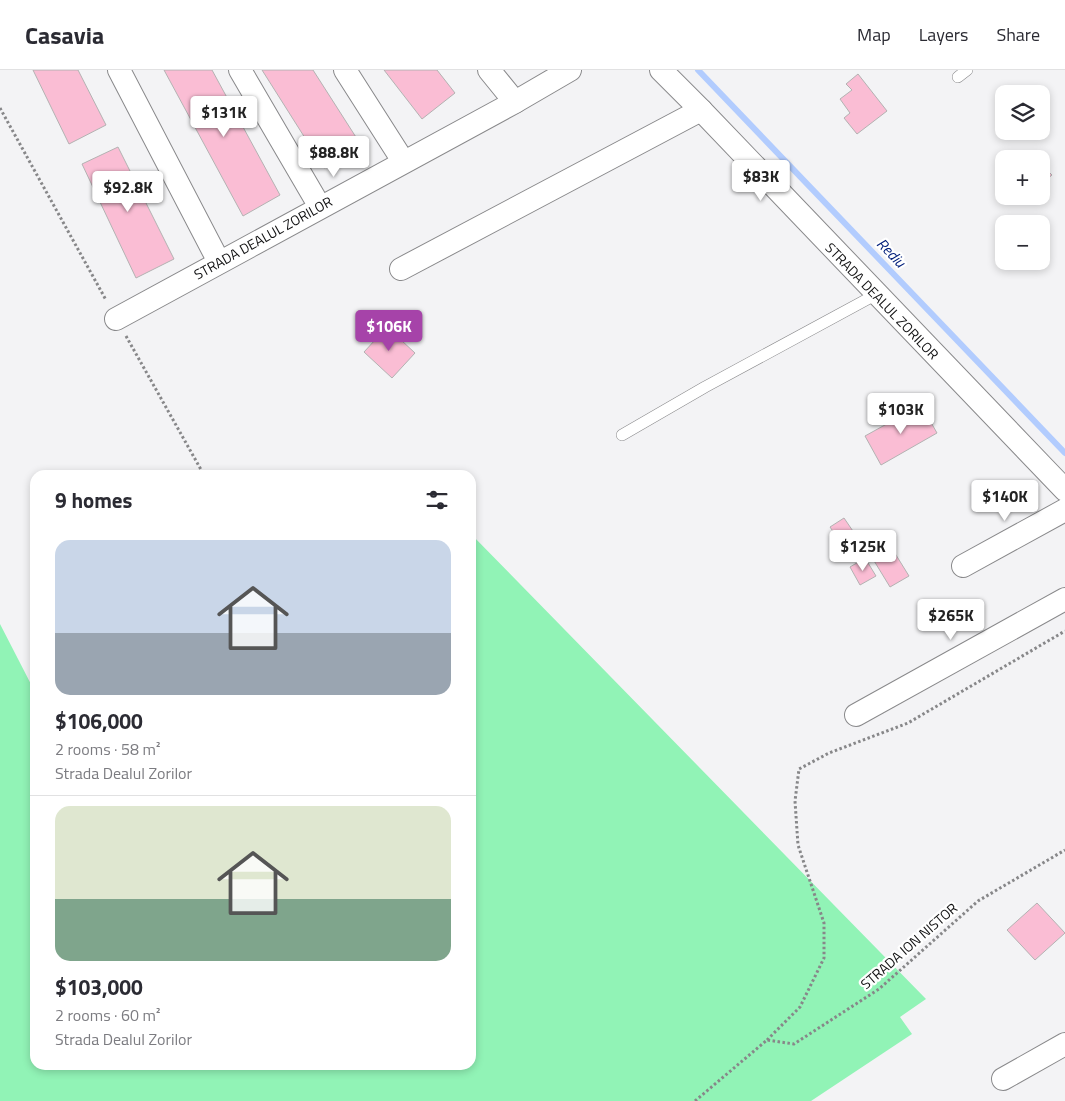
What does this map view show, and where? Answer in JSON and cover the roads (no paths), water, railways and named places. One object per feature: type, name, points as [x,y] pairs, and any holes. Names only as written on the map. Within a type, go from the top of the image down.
[{"type":"street","points":[[119,70],[219,262]]},
{"type":"street","points":[[240,70],[320,207]]},
{"type":"street","points":[[345,70],[403,161]]},
{"type":"street","points":[[489,70],[515,102]]},
{"type":"street","name":"STRADA DEALUL ZORILOR","points":[[116,319],[403,161],[515,102],[570,70]]},
{"type":"street","name":"STRADA DEALUL ZORILOR","points":[[661,70],[875,295],[1065,490]]},
{"type":"street","points":[[401,269],[701,110]]},
{"type":"street","points":[[963,566],[1065,510]]},
{"type":"street","points":[[856,715],[1065,599]]},
{"type":"street","points":[[1003,1079],[1065,1044]]},
{"type":"lane","points":[[622,435],[705,387],[875,295]]},
{"type":"waterway","name":"Rediu","points":[[698,70],[1065,453]]}]
